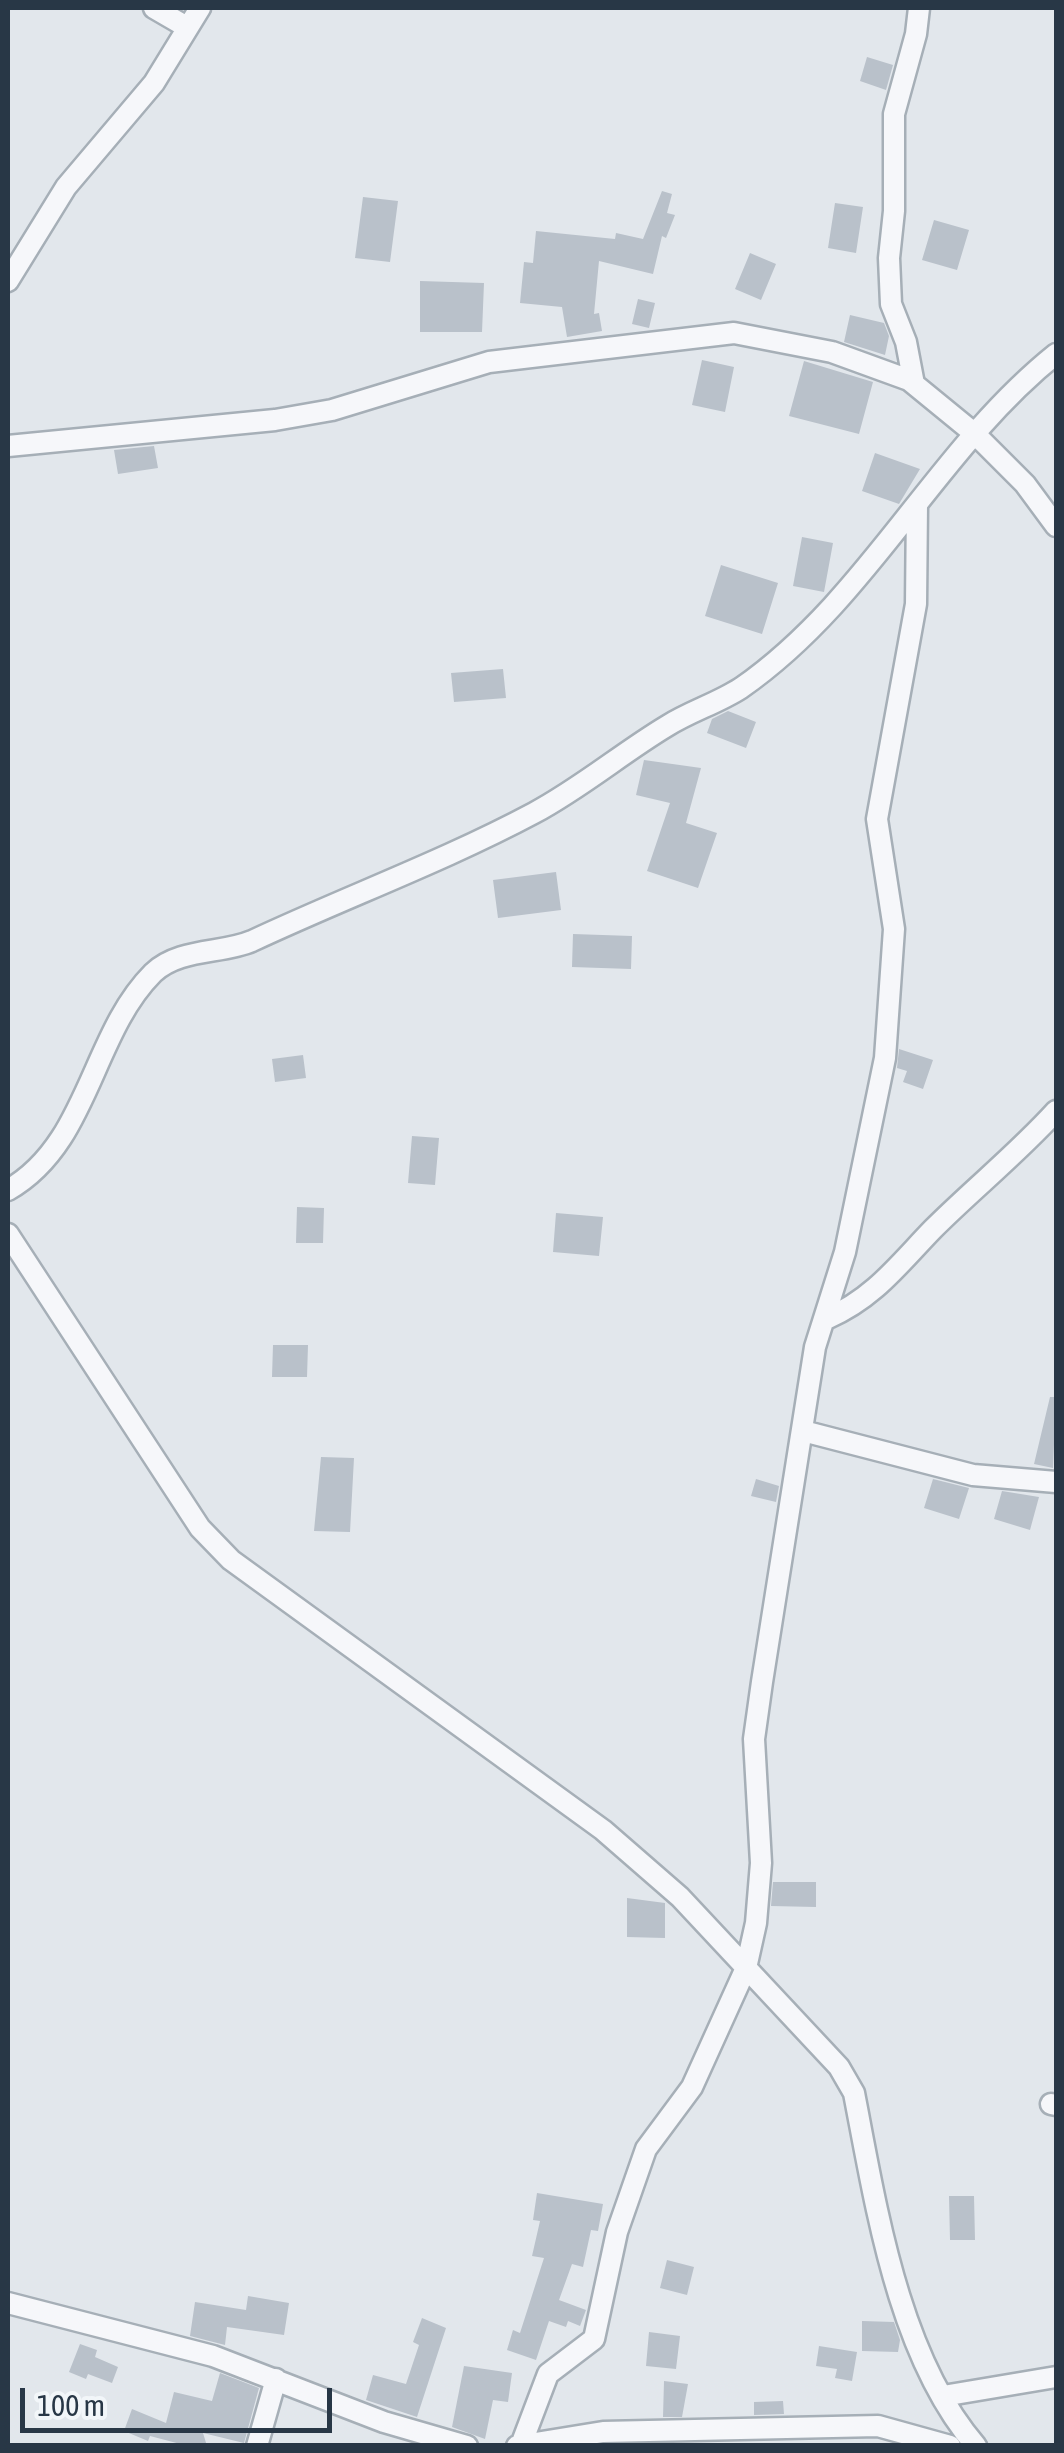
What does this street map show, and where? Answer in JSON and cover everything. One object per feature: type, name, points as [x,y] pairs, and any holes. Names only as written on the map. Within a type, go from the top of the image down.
[{"type":"street","points":[[154,8],[184,26]]},
{"type":"street","points":[[8,281],[66,188],[154,82],[184,26],[200,8]]},
{"type":"street","points":[[914,384],[906,342],[891,304],[889,258],[895,195],[894,114],[916,34],[919,8]]},
{"type":"street","points":[[8,446],[276,420],[332,410],[488,362],[734,333],[832,352],[914,384],[974,434],[1025,484],[1056,526]]},
{"type":"street","points":[[8,1190],[44,1161],[81,1104],[136,996],[155,971],[204,950],[247,944],[537,812],[669,724],[740,688],[835,608],[974,434],[1056,354]]},
{"type":"street","points":[[916,505],[916,604],[877,820],[894,929],[885,1058],[828,1318],[815,1347],[754,1739],[761,1863],[756,1923],[746,1968],[692,2087],[646,2149],[617,2232],[594,2339],[548,2374],[519,2445],[553,2443],[603,2432],[783,2437],[878,2426],[950,2446]]},
{"type":"street","points":[[828,1318],[854,1307],[899,1270],[933,1230],[1056,1111]]},
{"type":"street","points":[[8,1234],[200,1528],[232,1560],[602,1830],[680,1896],[815,2038],[854,2093],[896,2283],[943,2396],[976,2446]]},
{"type":"street","points":[[802,1431],[973,1475],[1056,1482]]},
{"type":"street","points":[[8,2303],[166,2341],[384,2422],[467,2446]]},
{"type":"street","points":[[943,2396],[1056,2377]]},
{"type":"street","points":[[257,2446],[276,2379]]},
{"type":"building","points":[[867,57],[893,65],[886,90],[860,81]]},
{"type":"building","points":[[662,191],[672,194],[667,213],[675,215],[666,238],[662,236],[653,274],[599,261],[594,314],[599,313],[602,331],[567,337],[562,307],[520,303],[524,262],[533,263],[536,231],[615,239],[616,233],[643,239]]},
{"type":"building","points":[[363,197],[398,201],[390,262],[355,258]]},
{"type":"building","points":[[835,203],[863,207],[856,253],[828,248]]},
{"type":"building","points":[[934,220],[969,230],[957,270],[922,260]]},
{"type":"building","points":[[750,253],[776,264],[761,300],[735,289]]},
{"type":"building","points":[[420,281],[484,283],[482,332],[420,332]]},
{"type":"building","points":[[638,299],[655,303],[649,328],[632,324]]},
{"type":"building","points":[[850,315],[884,323],[889,336],[885,355],[844,342]]},
{"type":"building","points":[[702,360],[734,367],[725,412],[692,405]]},
{"type":"building","points":[[804,361],[873,382],[859,434],[789,416]]},
{"type":"building","points":[[154,446],[158,468],[118,474],[114,450]]},
{"type":"building","points":[[875,453],[920,469],[899,504],[862,491]]},
{"type":"building","points":[[802,537],[833,543],[824,592],[793,586]]},
{"type":"building","points":[[721,565],[778,583],[762,634],[705,616]]},
{"type":"building","points":[[503,669],[506,698],[454,702],[451,673]]},
{"type":"building","points":[[728,711],[756,722],[746,748],[707,733],[712,719]]},
{"type":"building","points":[[644,760],[701,768],[686,823],[717,833],[698,888],[647,871],[670,803],[636,795]]},
{"type":"building","points":[[556,872],[561,910],[498,918],[493,880]]},
{"type":"building","points":[[573,934],[632,936],[631,969],[572,967]]},
{"type":"building","points":[[899,1049],[933,1060],[923,1089],[903,1082],[907,1071],[897,1068]]},
{"type":"building","points":[[303,1055],[306,1078],[275,1082],[272,1059]]},
{"type":"building","points":[[412,1136],[439,1138],[435,1185],[408,1183]]},
{"type":"building","points":[[297,1207],[324,1208],[323,1243],[296,1243]]},
{"type":"building","points":[[556,1213],[603,1217],[599,1256],[553,1252]]},
{"type":"building","points":[[273,1345],[308,1345],[307,1377],[272,1377]]},
{"type":"building","points":[[1050,1397],[1056,1397],[1053,1468],[1034,1464]]},
{"type":"building","points":[[321,1457],[354,1458],[350,1532],[314,1531]]},
{"type":"building","points":[[756,1479],[779,1486],[776,1502],[751,1496]]},
{"type":"building","points":[[933,1479],[969,1488],[959,1519],[924,1508]]},
{"type":"building","points":[[1002,1491],[1039,1497],[1030,1530],[994,1519]]},
{"type":"building","points":[[773,1882],[816,1882],[816,1907],[771,1906]]},
{"type":"building","points":[[627,1898],[665,1903],[665,1938],[627,1937]]},
{"type":"building","points":[[537,2193],[603,2204],[598,2231],[591,2230],[583,2267],[572,2264],[559,2300],[586,2310],[580,2326],[568,2321],[566,2327],[549,2321],[536,2360],[507,2350],[513,2330],[520,2333],[544,2258],[532,2256],[540,2221],[533,2220]]},
{"type":"building","points":[[949,2196],[974,2196],[975,2240],[950,2240]]},
{"type":"building","points":[[667,2260],[694,2267],[687,2295],[660,2288]]},
{"type":"building","points":[[248,2296],[289,2303],[284,2335],[227,2327],[225,2345],[190,2336],[195,2302],[246,2310]]},
{"type":"building","points":[[422,2318],[446,2328],[417,2417],[366,2400],[373,2375],[406,2384],[419,2345],[413,2342]]},
{"type":"building","points":[[862,2321],[894,2322],[900,2340],[898,2352],[862,2351]]},
{"type":"building","points":[[649,2332],[680,2336],[676,2369],[646,2366]]},
{"type":"building","points":[[80,2344],[97,2350],[95,2357],[118,2367],[112,2383],[69,2372]]},
{"type":"building","points":[[819,2346],[857,2352],[852,2381],[835,2378],[837,2369],[816,2366]]},
{"type":"building","points":[[464,2366],[512,2373],[508,2402],[493,2400],[485,2439],[452,2427]]},
{"type":"building","points":[[220,2373],[259,2388],[244,2443],[203,2433],[207,2446],[188,2446],[150,2436],[148,2441],[124,2431],[132,2409],[166,2423],[174,2392],[212,2401]]},
{"type":"building","points":[[664,2381],[688,2384],[682,2417],[663,2417]]},
{"type":"building","points":[[783,2401],[784,2414],[754,2415],[754,2402]]}]
